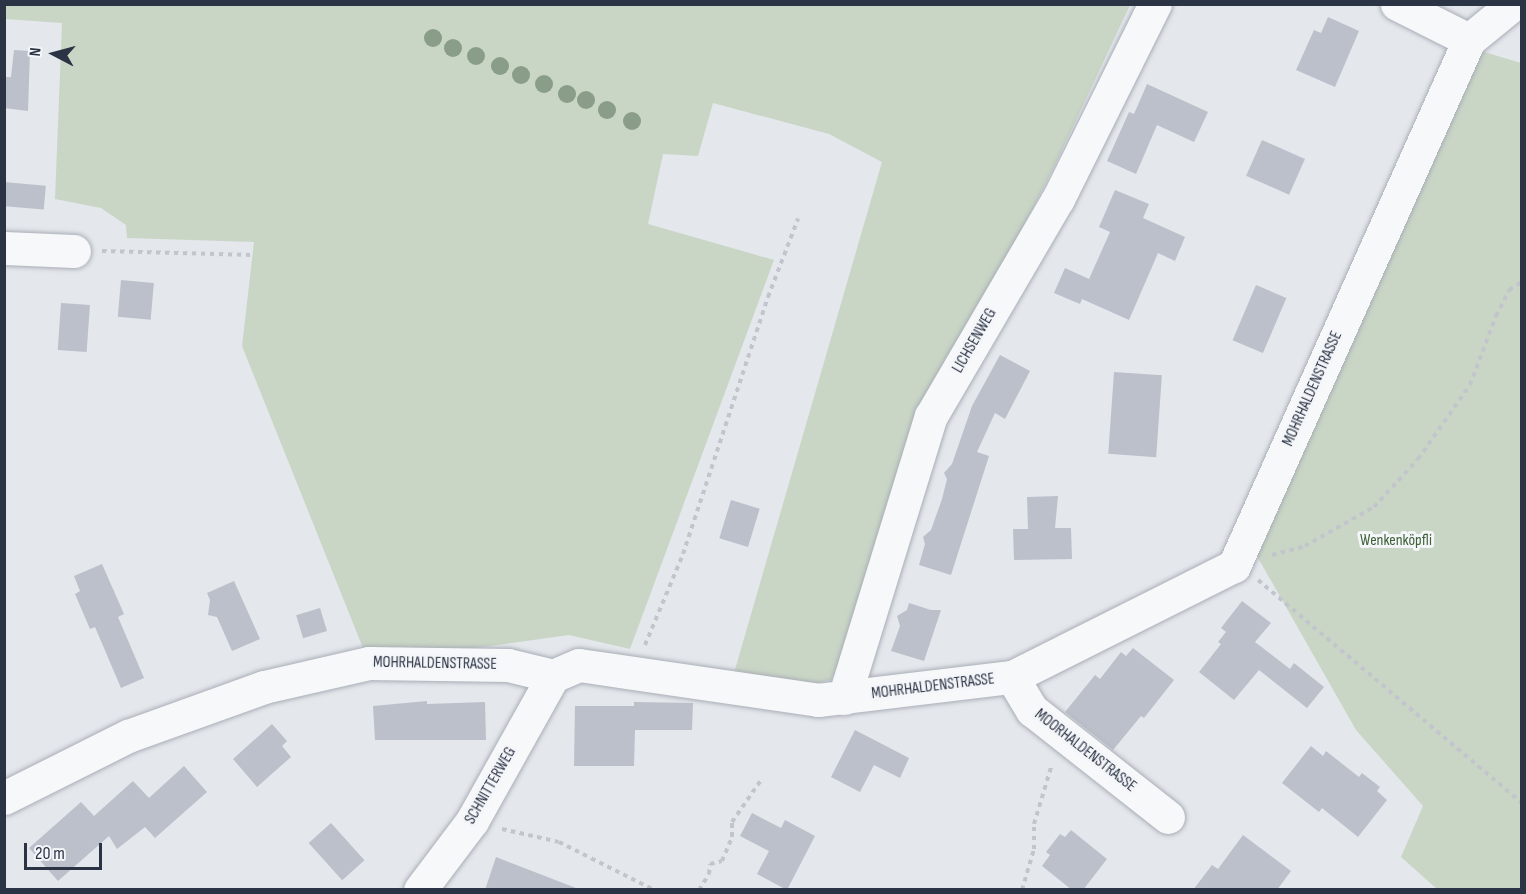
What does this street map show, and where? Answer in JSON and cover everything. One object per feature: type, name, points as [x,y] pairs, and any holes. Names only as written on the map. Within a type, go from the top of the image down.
[{"type":"street","name":"LICHSENWEG","points":[[844,698],[932,416],[1058,199],[1155,4]]},
{"type":"street","points":[[1397,4],[1469,40]]},
{"type":"street","name":"MOHRHALDENSTRASSE","points":[[4,798],[128,736],[264,687],[369,663],[435,662],[508,665],[553,676],[579,665],[809,699],[844,698],[1012,677],[1234,566],[1469,40],[1513,4]]},
{"type":"street","points":[[4,248],[74,251]]},
{"type":"street","name":"SCHNITTERWEG","points":[[420,890],[472,821],[553,676]]},
{"type":"street","name":"MOORHALDENSTRASSE","points":[[1012,677],[1032,710],[1168,817]]},
{"type":"path","points":[[635,674],[661,602],[683,554],[738,387],[798,219]]},
{"type":"path","points":[[74,251],[253,255]]},
{"type":"path","points":[[1234,566],[1305,546],[1374,507],[1418,459],[1470,385],[1509,290],[1521,282]]},
{"type":"path","points":[[1234,566],[1267,585],[1521,803]]},
{"type":"path","points":[[1022,890],[1034,849],[1034,824],[1054,754],[1049,724]]},
{"type":"path","points":[[699,890],[710,874],[710,864],[722,861],[732,837],[732,822],[761,780]]},
{"type":"path","points":[[472,821],[559,842],[654,890]]},
{"type":"green space","points":[[4,5],[1130,5],[1056,163],[907,453],[831,680],[812,684],[734,673],[882,162],[829,134],[713,103],[698,156],[663,154],[648,224],[774,260],[630,649],[569,635],[369,663],[242,346],[254,242],[127,238],[126,225],[101,208],[55,199],[62,23],[5,19]]},
{"type":"green space","name":"Wenkenköpfli","points":[[1481,51],[1521,63],[1521,889],[1437,889],[1401,857],[1423,806],[1356,730],[1253,549]]},
{"type":"building","points":[[1328,17],[1359,31],[1335,87],[1296,70],[1314,30],[1321,33]]},
{"type":"building","points":[[14,50],[30,51],[28,111],[4,108],[4,77],[11,77]]},
{"type":"building","points":[[1147,84],[1208,112],[1194,142],[1157,125],[1136,174],[1107,161],[1129,112],[1134,114]]},
{"type":"building","points":[[1262,140],[1305,159],[1289,195],[1246,176]]},
{"type":"building","points":[[4,182],[46,186],[44,210],[4,206]]},
{"type":"building","points":[[1115,190],[1149,204],[1143,218],[1185,237],[1175,261],[1158,253],[1129,320],[1082,299],[1080,304],[1054,293],[1065,268],[1089,279],[1110,232],[1099,227]]},
{"type":"building","points":[[121,280],[154,283],[151,320],[118,317]]},
{"type":"building","points":[[1256,285],[1286,298],[1263,353],[1233,340]]},
{"type":"building","points":[[61,303],[90,305],[87,352],[58,350]]},
{"type":"building","points":[[1000,355],[1030,371],[1005,419],[995,413],[977,452],[989,456],[951,575],[919,565],[925,544],[923,537],[931,530],[947,479],[944,473],[952,464],[972,406]]},
{"type":"building","points":[[1114,372],[1162,375],[1156,457],[1108,454]]},
{"type":"building","points":[[1058,496],[1055,528],[1071,528],[1072,559],[1014,560],[1013,529],[1028,529],[1027,497]]},
{"type":"building","points":[[731,500],[760,509],[748,547],[719,538]]},
{"type":"building","points":[[102,564],[124,614],[118,617],[144,678],[121,688],[95,627],[90,629],[75,594],[80,591],[74,576]]},
{"type":"building","points":[[234,581],[260,639],[232,651],[217,617],[208,615],[210,600],[207,593]]},
{"type":"building","points":[[1242,601],[1271,623],[1255,642],[1290,669],[1294,663],[1324,687],[1307,708],[1259,670],[1234,700],[1199,672],[1221,644],[1218,642],[1226,632],[1221,628]]},
{"type":"building","points":[[909,603],[931,610],[941,610],[924,661],[891,651],[900,626],[897,616],[907,610]]},
{"type":"building","points":[[320,608],[327,631],[303,638],[296,615]]},
{"type":"building","points":[[1133,648],[1174,680],[1144,718],[1141,716],[1113,750],[1065,712],[1095,675],[1100,679],[1121,652],[1126,656]]},
{"type":"building","points":[[427,701],[427,704],[485,702],[486,740],[375,740],[373,706]]},
{"type":"building","points":[[634,702],[693,703],[692,730],[635,730],[634,766],[574,766],[575,706],[634,706]]},
{"type":"building","points":[[272,724],[287,741],[282,746],[291,757],[257,787],[233,759]]},
{"type":"building","points":[[855,730],[909,758],[900,778],[874,765],[860,792],[831,777]]},
{"type":"building","points":[[1311,746],[1323,756],[1326,751],[1359,777],[1362,773],[1380,787],[1377,791],[1387,800],[1358,837],[1322,808],[1319,812],[1282,783]]},
{"type":"building","points":[[184,766],[207,792],[155,838],[145,827],[117,849],[109,836],[58,881],[29,848],[81,802],[94,816],[133,781],[149,798]]},
{"type":"building","points":[[752,813],[781,828],[785,820],[815,836],[787,890],[757,874],[769,851],[740,836]]},
{"type":"building","points":[[331,823],[364,860],[342,880],[309,843]]},
{"type":"building","points":[[1071,830],[1107,859],[1083,890],[1072,890],[1042,866],[1050,855],[1046,852],[1060,834],[1065,837]]},
{"type":"building","points":[[1243,835],[1291,871],[1277,890],[1193,890],[1212,865],[1218,869]]},
{"type":"building","points":[[496,857],[576,888],[576,890],[485,890]]}]
